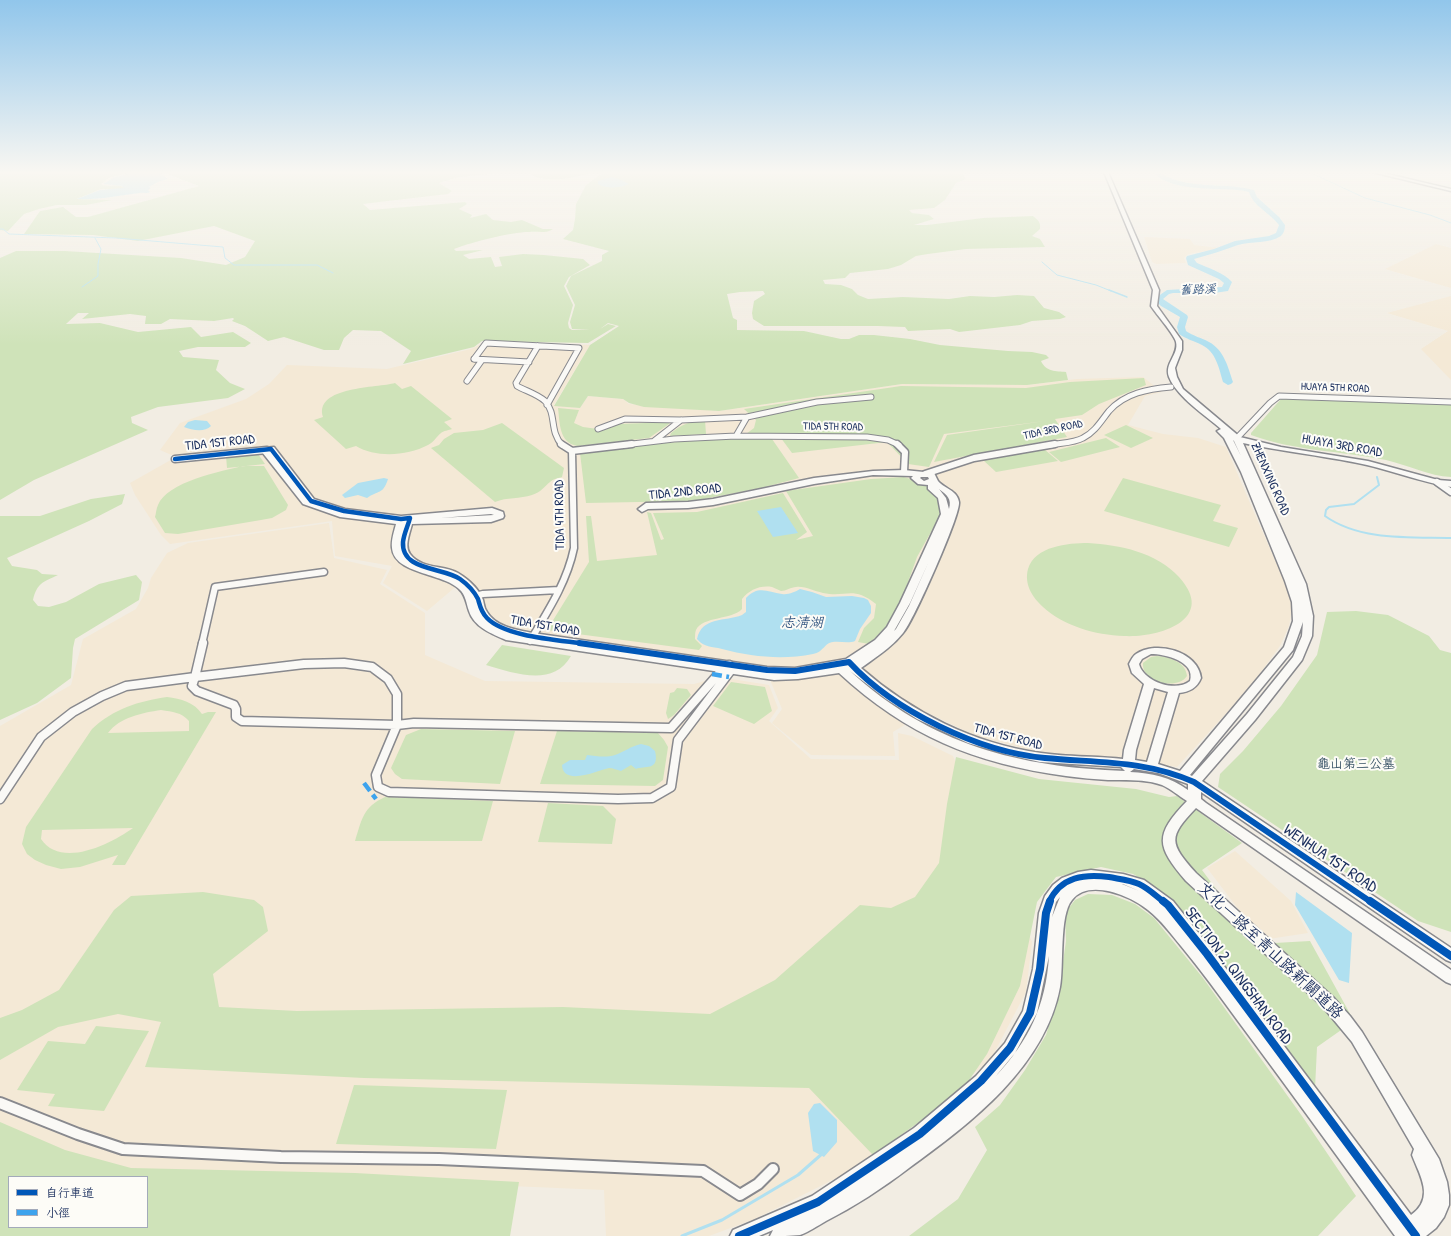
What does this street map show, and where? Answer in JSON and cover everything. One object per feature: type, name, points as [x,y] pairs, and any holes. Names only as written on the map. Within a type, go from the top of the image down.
[{"type":"street","name":"ZHENXING ROAD","points":[[1127,230],[1156,290],[1154,306],[1179,341],[1179,350],[1171,368],[1175,387]]},
{"type":"street","name":"ZHENXING ROAD","points":[[1128,230],[1149,289],[1147,300],[1148,306],[1154,319],[1168,336],[1173,345],[1165,364],[1167,378],[1175,387],[1232,437],[1297,602],[1298,621],[1289,648],[1188,779]]},
{"type":"street","points":[[529,362],[474,359],[486,343],[580,348],[548,405]]},
{"type":"street","points":[[538,346],[516,383],[517,386],[535,395],[548,405],[555,438],[562,446],[572,452]]},
{"type":"street","points":[[467,380],[482,360]]},
{"type":"street","name":"TIDA 3RD ROAD","points":[[924,478],[974,458],[1081,439],[1090,434],[1113,407],[1123,400],[1141,392],[1175,387]]},
{"type":"street","name":"HUAYA 5TH ROAD","points":[[1232,437],[1279,396],[1451,402]]},
{"type":"street","name":"TIDA 5TH ROAD","points":[[598,428],[625,419],[681,420],[747,417],[816,402],[871,397]]},
{"type":"street","points":[[736,436],[747,417]]},
{"type":"street","points":[[654,441],[681,420]]},
{"type":"street","name":"TIDA 5TH ROAD","points":[[572,452],[654,441],[736,436],[867,437],[886,440],[899,445],[905,452],[904,472]]},
{"type":"street","name":"HUAYA 3RD ROAD","points":[[1232,437],[1281,449],[1368,463],[1437,482],[1451,484]]},
{"type":"street","name":"TIDA 1ST ROAD","points":[[175,459],[267,450],[266,452],[306,502],[340,514],[405,520],[396,547],[397,552],[402,558],[410,565],[447,577],[466,590],[473,596],[476,616],[492,630],[510,638],[531,639],[774,676],[798,675],[845,666],[921,718],[966,738],[1004,749],[1044,758],[1128,762],[1151,767],[1188,779]]},
{"type":"street","name":"TIDA 4TH ROAD","points":[[531,639],[559,590],[572,561],[574,548],[572,452]]},
{"type":"street","name":"TIDA 2ND ROAD","points":[[904,472],[924,478],[897,475],[870,476],[819,483],[684,509],[647,511],[642,509],[646,506],[688,505],[713,502],[824,479],[873,473],[904,472]]},
{"type":"street","points":[[845,666],[880,650],[900,631],[914,606],[949,524],[955,504],[953,497],[947,491],[924,478]]},
{"type":"street","points":[[1437,482],[1451,492]]},
{"type":"street","points":[[492,511],[500,514],[500,516],[491,520],[405,520],[492,511]]},
{"type":"street","points":[[324,572],[215,587],[192,686],[197,691],[234,705],[236,709],[236,717],[242,721],[397,725],[671,728],[728,668]]},
{"type":"street","points":[[473,596],[559,590]]},
{"type":"street","points":[[1149,651],[1168,652],[1186,660],[1196,672],[1196,678],[1189,686],[1174,690],[1165,689],[1150,683],[1141,677],[1136,671],[1134,664],[1136,658],[1149,651]]},
{"type":"street","points":[[0,799],[41,737],[73,712],[102,696],[126,686],[304,664],[344,663],[372,667],[388,679],[397,694],[397,725],[376,775],[378,787],[389,792],[618,799],[652,798],[671,786],[678,740],[728,668]]},
{"type":"street","name":"TIDA 1ST ROAD","points":[[845,666],[865,691],[896,715],[915,726],[960,747],[997,759],[1048,769],[1099,775],[1128,775],[1164,782],[1192,799]]},
{"type":"street","points":[[1128,775],[1128,762],[1150,683]]},
{"type":"street","points":[[1151,767],[1174,690]]},
{"type":"street","points":[[1188,779],[1192,799]]},
{"type":"street","name":"WENHUA 1ST ROAD","points":[[1188,779],[1451,956]]},
{"type":"street","name":"WENHUA 1ST ROAD","points":[[1192,799],[1451,978]]},
{"type":"street","name":"文化一路至青山路新闢道路","points":[[1192,799],[1172,825],[1167,838],[1171,853],[1191,877],[1315,990],[1345,1021],[1357,1037],[1433,1165],[1439,1182],[1442,1200],[1435,1217],[1424,1228],[1408,1231]]},
{"type":"street","name":"SECTION 2, QINGSHAN ROAD","points":[[739,1236],[818,1202],[920,1134],[981,1081],[1010,1048],[1030,1013],[1040,969],[1046,913],[1050,900],[1058,889],[1067,882],[1078,877],[1091,875],[1123,879],[1139,884],[1152,892],[1168,906],[1207,954],[1408,1231]]},
{"type":"street","name":"SECTION 2, QINGSHAN ROAD","points":[[779,1236],[822,1216],[884,1177],[956,1122],[1019,1063],[1039,1028],[1053,987],[1061,907],[1069,894],[1083,886],[1100,885],[1116,887],[1135,894],[1151,904],[1162,914],[1208,968],[1408,1231]]},
{"type":"street","points":[[0,1103],[78,1134],[122,1149],[280,1157],[439,1159],[703,1171],[740,1195],[758,1184],[773,1169]]},
{"type":"shaded area","points":[[1144,237],[1190,239],[1194,245],[1220,248],[1188,254],[1184,258],[1186,263],[1156,264],[1152,262]]},
{"type":"shaded area","points":[[1436,244],[1451,248],[1451,288],[1385,269]]},
{"type":"shaded area","points":[[1451,296],[1451,380],[1421,349],[1448,331],[1387,313]]},
{"type":"shaded area","points":[[485,342],[590,345],[554,405],[580,408],[588,396],[623,399],[629,404],[719,411],[902,384],[1027,385],[1077,379],[1143,377],[1162,392],[1145,396],[1128,425],[1163,434],[1198,438],[1226,447],[1292,600],[1289,626],[1280,646],[1258,676],[1177,767],[1119,758],[1041,753],[976,736],[926,712],[893,732],[895,756],[811,755],[772,723],[782,709],[764,665],[501,627],[490,614],[473,584],[466,578],[427,611],[383,583],[392,566],[335,556],[332,521],[170,544],[161,535],[135,495],[130,483],[176,457],[160,450],[180,423],[246,399],[269,384],[287,365],[387,369],[471,349]]},
{"type":"shaded area","points":[[329,523],[334,558],[387,570],[380,584],[425,613],[425,655],[485,681],[694,684],[719,677],[769,685],[778,708],[769,721],[811,759],[899,760],[898,733],[912,736],[953,756],[1032,942],[1026,992],[991,1059],[872,1160],[755,1219],[709,1236],[606,1236],[604,1190],[111,1169],[0,1126],[0,726],[71,685],[83,639],[136,609],[148,588],[151,578],[167,553],[188,543]]},
{"type":"shaded area","points":[[1235,851],[1291,901],[1308,933],[1262,940],[1207,868]]},
{"type":"green space","points":[[27,230],[195,230],[138,241],[93,235],[24,234]]},
{"type":"green space","points":[[224,230],[552,230],[545,232],[521,232],[454,249],[456,251],[483,250],[463,255],[469,259],[491,257],[495,267],[502,266],[499,257],[523,254],[583,259],[590,265],[569,277],[564,286],[573,305],[568,323],[569,328],[572,330],[590,330],[572,329],[570,322],[575,305],[566,286],[571,276],[602,261],[602,255],[609,251],[563,239],[573,230],[1039,230],[1032,236],[1040,239],[1045,247],[966,249],[928,254],[916,256],[901,265],[888,269],[850,273],[845,278],[823,280],[825,284],[841,285],[852,289],[858,295],[868,299],[903,297],[949,299],[970,296],[1034,296],[1044,308],[1059,312],[1066,317],[1060,319],[1032,321],[1020,325],[959,332],[950,329],[908,331],[905,327],[878,326],[764,326],[753,319],[752,313],[754,301],[765,294],[763,291],[727,294],[733,318],[737,320],[737,330],[804,331],[841,339],[849,339],[859,335],[874,335],[910,339],[940,345],[1032,352],[1046,355],[1049,358],[1041,361],[1043,365],[1048,369],[1066,372],[1068,380],[1027,385],[902,384],[719,411],[644,407],[629,403],[623,399],[588,396],[580,408],[554,406],[590,345],[619,326],[608,323],[600,329],[608,324],[616,326],[588,343],[482,341],[474,347],[403,364],[411,351],[381,331],[353,330],[344,338],[339,350],[324,350],[284,337],[268,341],[245,326],[232,321],[234,319],[233,318],[214,321],[170,319],[161,324],[145,324],[146,316],[130,314],[82,319],[89,313],[78,313],[66,324],[100,323],[138,332],[191,327],[201,337],[233,332],[251,343],[245,347],[198,347],[179,351],[183,357],[219,360],[216,370],[230,383],[245,389],[228,398],[158,407],[131,417],[132,423],[148,430],[34,480],[0,500],[0,258],[16,251],[65,251],[181,258],[226,265],[245,257],[255,241]]},
{"type":"green space","points":[[1144,378],[1146,385],[1099,404],[1082,415],[1055,419],[1067,437],[934,462],[947,435],[1045,421],[944,434],[929,467],[908,464],[887,442],[792,453],[778,434],[746,434],[754,428],[756,420],[744,409],[901,386],[1026,388],[1070,382]]},
{"type":"green space","points":[[395,383],[402,389],[411,386],[452,419],[444,422],[452,429],[442,432],[430,444],[420,449],[401,453],[382,454],[364,450],[356,446],[346,449],[314,420],[323,417],[323,407],[328,399],[337,394],[349,390]]},
{"type":"green space","points":[[1281,399],[1451,405],[1451,477],[1435,475],[1386,460],[1301,448],[1251,435],[1251,433]]},
{"type":"green space","points":[[558,408],[579,410],[574,423],[583,427],[605,430],[619,424],[670,422],[649,438],[577,446],[567,441],[562,432]]},
{"type":"green space","points":[[705,420],[706,434],[670,436],[671,433],[683,425],[695,421]]},
{"type":"green space","points":[[502,423],[564,468],[562,477],[554,479],[535,494],[495,502],[431,448],[439,445],[444,439],[454,433],[483,430]]},
{"type":"green space","points":[[1126,425],[1153,438],[1131,448],[1104,435]]},
{"type":"green space","points":[[733,438],[772,439],[799,478],[761,488],[693,501],[586,503],[580,453],[652,444]]},
{"type":"green space","points":[[1106,438],[1120,447],[1061,462],[1049,452]]},
{"type":"green space","points":[[1044,449],[1058,461],[996,472],[983,460]]},
{"type":"green space","points":[[253,453],[258,454],[265,464],[227,468],[226,456]]},
{"type":"green space","points":[[243,466],[264,466],[288,505],[286,510],[272,518],[178,534],[165,533],[155,517],[157,507],[163,497],[183,484],[209,474]]},
{"type":"green space","points":[[904,477],[923,483],[939,496],[941,514],[917,557],[901,602],[885,628],[869,644],[858,642],[864,628],[874,618],[876,604],[868,598],[855,593],[831,594],[800,587],[794,587],[781,591],[772,587],[763,587],[751,591],[742,599],[742,609],[732,615],[705,622],[696,630],[695,639],[702,646],[699,650],[547,630],[589,562],[586,516],[591,516],[597,561],[657,555],[647,512],[651,513],[661,540],[664,539],[653,513],[697,512],[783,493],[807,532],[796,540],[813,536],[786,491],[871,479]]},
{"type":"green space","points":[[1123,478],[1221,505],[1213,521],[1238,528],[1229,547],[1104,511]]},
{"type":"green space","points":[[125,494],[122,504],[89,521],[7,558],[12,566],[37,570],[42,574],[58,575],[41,584],[36,590],[33,600],[38,606],[49,607],[66,602],[99,584],[136,575],[142,582],[139,600],[75,639],[71,678],[37,703],[0,720],[0,516],[40,516],[91,499]]},
{"type":"green space","points":[[1088,543],[1137,551],[1160,561],[1170,568],[1179,577],[1189,592],[1192,605],[1188,615],[1179,623],[1167,630],[1138,636],[1124,636],[1102,634],[1080,628],[1051,614],[1032,595],[1028,585],[1028,569],[1032,561],[1038,555],[1053,547]]},
{"type":"green space","name":"龜山第三公墓","points":[[1356,611],[1388,615],[1429,636],[1440,650],[1451,653],[1451,932],[1418,921],[1218,787],[1220,774],[1243,751],[1281,706],[1317,655],[1327,612]]},
{"type":"green space","points":[[502,645],[571,656],[563,666],[554,672],[532,676],[486,665]]},
{"type":"green space","points":[[1157,656],[1176,661],[1184,667],[1187,676],[1182,681],[1176,683],[1160,682],[1153,679],[1144,670],[1143,663],[1151,657]]},
{"type":"green space","points":[[731,682],[765,687],[772,711],[754,724],[713,706]]},
{"type":"green space","points":[[677,688],[687,689],[691,695],[674,715],[668,719],[666,713],[670,693],[674,692]]},
{"type":"green space","points":[[167,697],[182,700],[191,704],[202,714],[216,712],[125,865],[112,865],[118,855],[80,867],[61,869],[46,865],[27,854],[22,844],[26,827],[92,729],[109,716],[127,707],[146,701]],"holes":[[[161,710],[176,713],[186,718],[189,721],[189,731],[108,733],[125,719],[139,714]],[[133,828],[112,841],[86,851],[73,853],[61,852],[50,848],[41,839],[42,830]]]},
{"type":"green space","points":[[421,729],[515,731],[500,784],[402,779],[395,774],[391,768],[406,735]]},
{"type":"green space","points":[[557,731],[658,733],[668,747],[663,780],[655,786],[540,784]]},
{"type":"green space","points":[[956,757],[1039,779],[1136,789],[1169,797],[1177,796],[1242,843],[1202,870],[1257,944],[1310,941],[1354,1021],[1317,1047],[1315,1089],[1172,901],[1154,886],[1133,874],[1101,867],[1056,877],[1037,902],[1020,986],[987,1054],[961,1092],[873,1155],[809,1088],[364,1078],[145,1067],[161,1022],[118,1014],[58,1027],[0,1060],[0,1018],[22,1010],[59,990],[114,910],[131,896],[203,892],[254,900],[263,907],[268,931],[213,974],[219,1007],[297,1011],[563,1007],[710,1014],[775,980],[860,905],[891,908],[915,897],[939,863],[947,804]]},
{"type":"green space","points":[[385,797],[493,801],[482,841],[355,841],[364,814],[372,805]]},
{"type":"green space","points":[[548,803],[603,806],[616,819],[612,844],[538,842]]},
{"type":"green space","points":[[1088,894],[1112,895],[1135,904],[1154,918],[1203,978],[1302,1116],[1356,1196],[1318,1236],[909,1236],[958,1199],[987,1150],[975,1127],[1000,1105],[1025,1070],[1046,1035],[1056,1003],[1061,976],[1066,941],[1065,913],[1075,900]]},
{"type":"green space","points":[[96,1026],[149,1031],[104,1111],[48,1106],[55,1094],[17,1090],[48,1041],[85,1044]]},
{"type":"green space","points":[[354,1085],[507,1090],[496,1149],[336,1144]]},
{"type":"green space","points":[[0,1122],[65,1150],[131,1168],[355,1173],[519,1182],[510,1236],[0,1236]]},
{"type":"water","points":[[195,420],[207,421],[211,426],[205,430],[194,430],[184,427],[188,422]]},
{"type":"water","points":[[384,478],[388,479],[384,488],[380,492],[367,498],[358,495],[345,498],[342,495],[358,483]]},
{"type":"water","points":[[781,507],[798,533],[773,537],[757,511]]},
{"type":"water","name":"志清湖","points":[[800,589],[826,597],[852,596],[868,600],[871,606],[871,613],[860,629],[855,641],[830,643],[817,653],[813,654],[790,657],[768,657],[708,646],[697,639],[700,632],[709,623],[742,615],[746,612],[746,598],[750,594],[763,590],[787,594]]},
{"type":"water","points":[[641,744],[649,746],[655,751],[656,758],[653,765],[636,769],[631,765],[621,771],[609,768],[582,776],[568,775],[564,772],[562,765],[570,760],[585,760],[587,755],[612,756]]},
{"type":"water","points":[[1296,892],[1352,933],[1349,983],[1339,980],[1295,905]]},
{"type":"water","points":[[820,1103],[837,1120],[837,1142],[824,1157],[813,1151],[808,1113],[814,1104]]},
{"type":"waterway","points":[[4,230],[9,234],[116,238],[223,247],[225,258],[234,265],[317,265],[333,273]]},
{"type":"waterway","name":"舊路溪","points":[[1228,382],[1221,360],[1215,350],[1205,343],[1182,332],[1181,327],[1184,317],[1158,299],[1167,292],[1173,291],[1214,291],[1225,289],[1228,282],[1222,277],[1194,265],[1191,263],[1190,258],[1217,251],[1238,243],[1271,238],[1279,234],[1281,230]]},
{"type":"waterway","points":[[82,287],[98,276],[98,264],[101,249],[95,238]]},
{"type":"waterway","points":[[1042,262],[1057,275],[1096,285],[1111,291]]},
{"type":"waterway","points":[[1109,290],[1127,297]]},
{"type":"waterway","points":[[1377,477],[1379,485],[1354,504],[1329,507],[1326,510],[1325,516],[1339,524],[1369,534],[1402,537],[1451,538]]},
{"type":"waterway","points":[[682,1236],[722,1220],[798,1175],[823,1153]]},
{"type":"marked path","points":[[712,674],[729,677]]},
{"type":"marked path","points":[[364,783],[376,799]]},
{"type":"cycle path","points":[[175,459],[271,449],[311,501],[344,511],[401,519],[410,518],[403,542],[404,552],[407,556],[422,566],[452,574],[460,579],[473,592],[478,600],[483,614],[493,624],[505,630],[519,634],[767,670],[795,671],[849,662],[867,679],[905,707],[921,717],[972,740],[1036,757],[1140,765],[1176,774],[1194,782],[1451,956]]},
{"type":"cycle path","points":[[739,1236],[818,1202],[920,1134],[981,1081],[1010,1048],[1030,1013],[1040,969],[1046,913],[1050,900],[1058,889],[1067,882],[1078,877],[1091,875],[1123,879],[1139,884],[1168,905],[1207,954],[1416,1236]]}]
